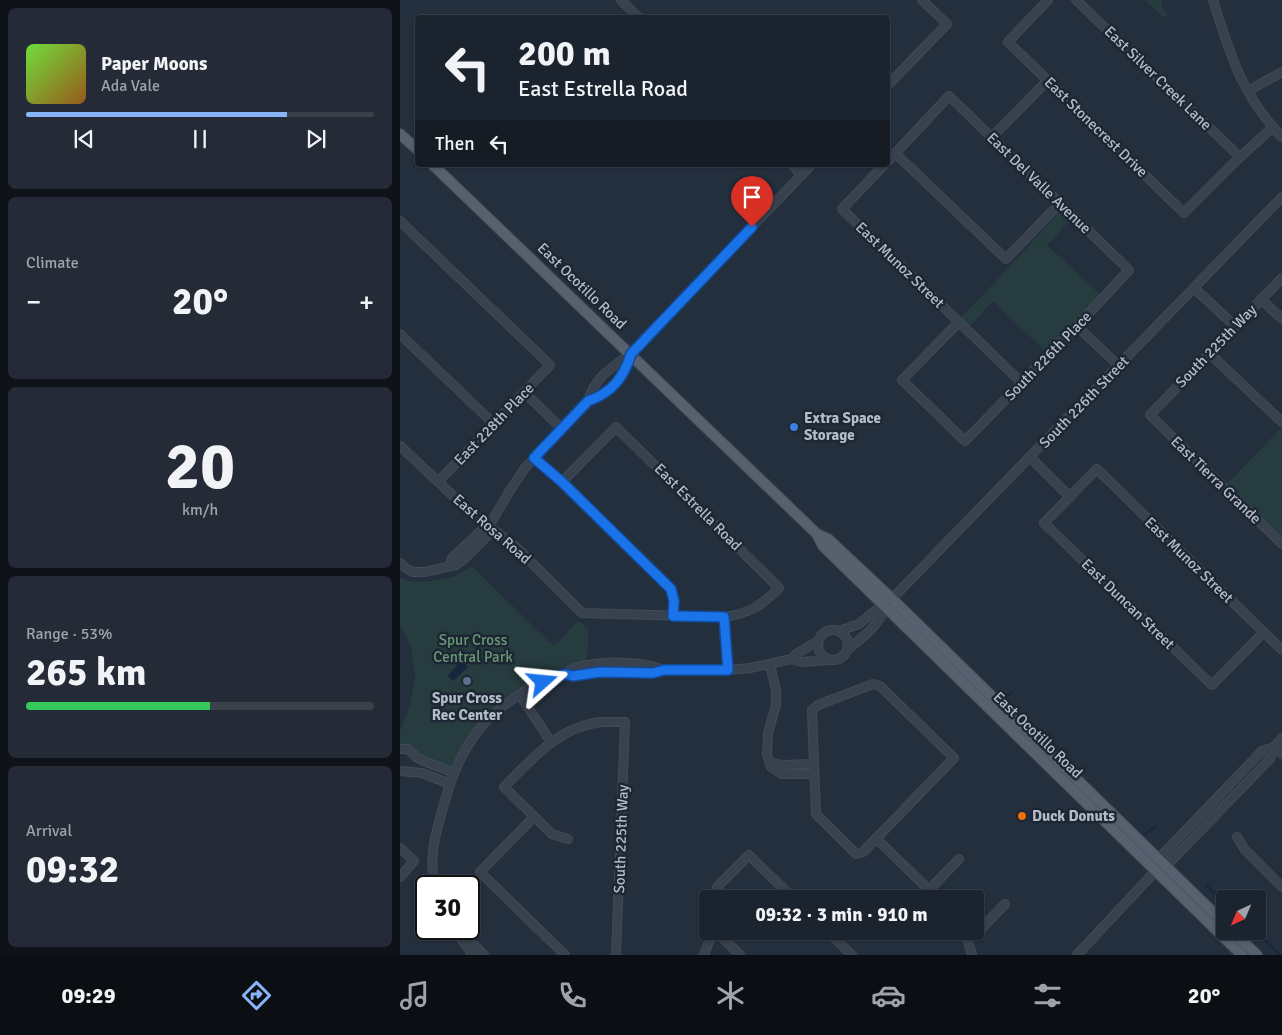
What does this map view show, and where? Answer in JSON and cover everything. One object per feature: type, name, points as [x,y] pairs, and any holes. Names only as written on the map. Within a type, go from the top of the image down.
[{"type":"main road","points":[[400,134],[415,147]]},
{"type":"main road","name":"East Ocotillo Road","points":[[435,167],[817,534],[823,546],[888,603],[1159,867],[1242,955]]},
{"type":"main road","name":"East Ocotillo Road","points":[[1159,867],[1216,916]]},
{"type":"main road","points":[[1241,940],[1257,955]]},
{"type":"street","points":[[621,0],[636,15]]},
{"type":"street","points":[[890,84],[947,24],[922,0]]},
{"type":"street","name":"East Stonecrest Drive","points":[[1048,0],[1008,42],[1184,213],[1240,157]]},
{"type":"street","name":"East Silver Creek Lane","points":[[1076,0],[1240,157]]},
{"type":"street","points":[[1213,0],[1232,61],[1248,92],[1282,137]]},
{"type":"street","points":[[1248,92],[1282,72]]},
{"type":"street","points":[[992,137],[1047,80]]},
{"type":"street","name":"East Del Valle Avenue","points":[[895,153],[949,96],[1129,270]]},
{"type":"street","points":[[1240,157],[1273,127]]},
{"type":"street","points":[[890,159],[895,153],[1006,259],[1060,204]]},
{"type":"street","points":[[794,167],[802,175]]},
{"type":"street","points":[[588,401],[592,387],[599,378],[631,354],[809,167]]},
{"type":"street","name":"East Munoz Street","points":[[882,167],[842,209],[1022,383]]},
{"type":"street","name":"South 226th Street","points":[[888,603],[1282,197]]},
{"type":"street","name":"East 228th Place","points":[[400,221],[550,365],[438,482]]},
{"type":"street","name":"South 226th Place","points":[[959,322],[902,380],[965,441],[1129,270]]},
{"type":"street","name":"South 225th Way","points":[[1150,415],[1282,278]]},
{"type":"street","points":[[1194,288],[1235,326]]},
{"type":"street","points":[[1261,300],[1282,320]]},
{"type":"street","points":[[1077,326],[1119,366]]},
{"type":"street","points":[[400,334],[494,424]]},
{"type":"street","points":[[1208,353],[1282,422]]},
{"type":"street","points":[[400,563],[413,572],[424,572],[449,566],[452,558],[466,552],[481,531],[489,526],[509,492],[534,458],[588,401],[599,397],[614,386],[626,370],[631,354]]},
{"type":"street","points":[[524,392],[562,428]]},
{"type":"street","name":"East Tierra Grande","points":[[1150,415],[1282,544]]},
{"type":"street","name":"East Estrella Road","points":[[562,482],[616,427],[779,588],[760,606],[747,613],[724,617]]},
{"type":"street","name":"East Rosa Road","points":[[400,446],[438,482],[515,546],[582,613],[673,616]]},
{"type":"street","points":[[1030,457],[1070,497]]},
{"type":"street","points":[[534,458],[562,482],[671,589],[674,601],[673,616],[724,617],[728,670]]},
{"type":"street","name":"East Munoz Street","points":[[1070,497],[1097,469],[1282,650]]},
{"type":"street","name":"East Duncan Street","points":[[1070,497],[1044,523],[1212,685],[1264,632]]},
{"type":"street","points":[[792,660],[796,654],[818,641],[826,631],[840,631],[859,624],[888,603]]},
{"type":"street","points":[[434,875],[432,860],[434,841],[452,778],[465,750],[482,726],[501,708],[520,695],[543,682],[565,674],[572,668],[602,664],[652,665],[664,670],[728,670],[792,660],[802,662],[840,659],[882,617],[888,603]]},
{"type":"street","points":[[840,631],[847,639],[848,649]]},
{"type":"street","points":[[818,641],[820,654],[828,660]]},
{"type":"street","points":[[770,664],[776,691],[776,705],[768,733],[767,754],[770,762],[774,770],[782,774],[814,774]]},
{"type":"street","points":[[873,684],[880,686],[954,758],[859,854],[854,852],[817,816],[814,774],[813,708],[873,684]]},
{"type":"street","points":[[520,695],[551,742],[504,787],[552,834],[568,839]]},
{"type":"street","name":"South 225th Way","points":[[551,742],[576,728],[601,722],[625,722],[616,955]]},
{"type":"street","points":[[1079,954],[1159,867],[1171,861],[1270,759],[1274,746],[1282,738]]},
{"type":"street","points":[[1274,746],[1282,754]]},
{"type":"street","points":[[400,749],[408,749],[452,778]]},
{"type":"street","points":[[409,771],[416,763],[416,756]]},
{"type":"street","points":[[770,762],[782,765],[814,764]]},
{"type":"street","points":[[400,771],[452,778]]},
{"type":"street","points":[[534,817],[480,872],[565,955]]},
{"type":"street","points":[[1237,837],[1245,850],[1282,887]]},
{"type":"street","points":[[876,838],[929,890],[959,859]]},
{"type":"street","points":[[400,848],[414,861],[400,877]]},
{"type":"street","points":[[717,890],[717,887],[749,855],[785,890]]},
{"type":"street","points":[[984,926],[1006,904]]},
{"type":"street","points":[[462,940],[473,955]]},
{"type":"street","points":[[465,940],[474,945],[484,955]]},
{"type":"street","points":[[704,955],[710,940]]},
{"type":"street","points":[[724,940],[740,955]]},
{"type":"street","points":[[836,940],[852,955]]},
{"type":"street","points":[[968,940],[972,955]]},
{"type":"green space","points":[[1144,0],[1161,0],[1167,15],[1163,17]]},
{"type":"green space","points":[[1060,211],[1063,211],[1071,219],[1047,245],[1102,296],[1046,352],[993,301],[969,327],[960,318]]},
{"type":"green space","points":[[1282,427],[1282,537],[1227,484]]},
{"type":"green space","name":"Spur Cross Central Park","points":[[473,567],[554,645],[562,639],[576,622],[582,623],[588,628],[586,663],[533,681],[509,695],[497,704],[477,726],[454,767],[444,766],[429,761],[412,750],[400,747],[400,731],[410,706],[415,677],[411,647],[400,625],[400,577],[419,582],[435,581],[455,576]]},
{"type":"water","points":[[460,656],[463,657],[468,667],[453,681],[448,676],[459,663],[457,659]]},
{"type":"waterway","points":[[1006,697],[1012,692]]},
{"type":"waterway","points":[[1144,835],[1156,826]]},
{"type":"waterway","points":[[1207,886],[1216,894]]},
{"type":"waterway","points":[[1264,940],[1280,955]]},
{"type":"place","name":"Extra Space Storage","points":[[794,427]]},
{"type":"place","name":"Spur Cross Rec Center","points":[[467,681]]},
{"type":"place","name":"Duck Donuts","points":[[1022,816]]},
{"type":"route","points":[[543,682],[565,674],[573,676],[600,672],[653,673],[664,670],[728,670],[724,617],[673,616],[674,601],[671,589],[562,482],[534,458],[588,401],[599,397],[614,386],[626,370],[631,354],[752,227]]}]
